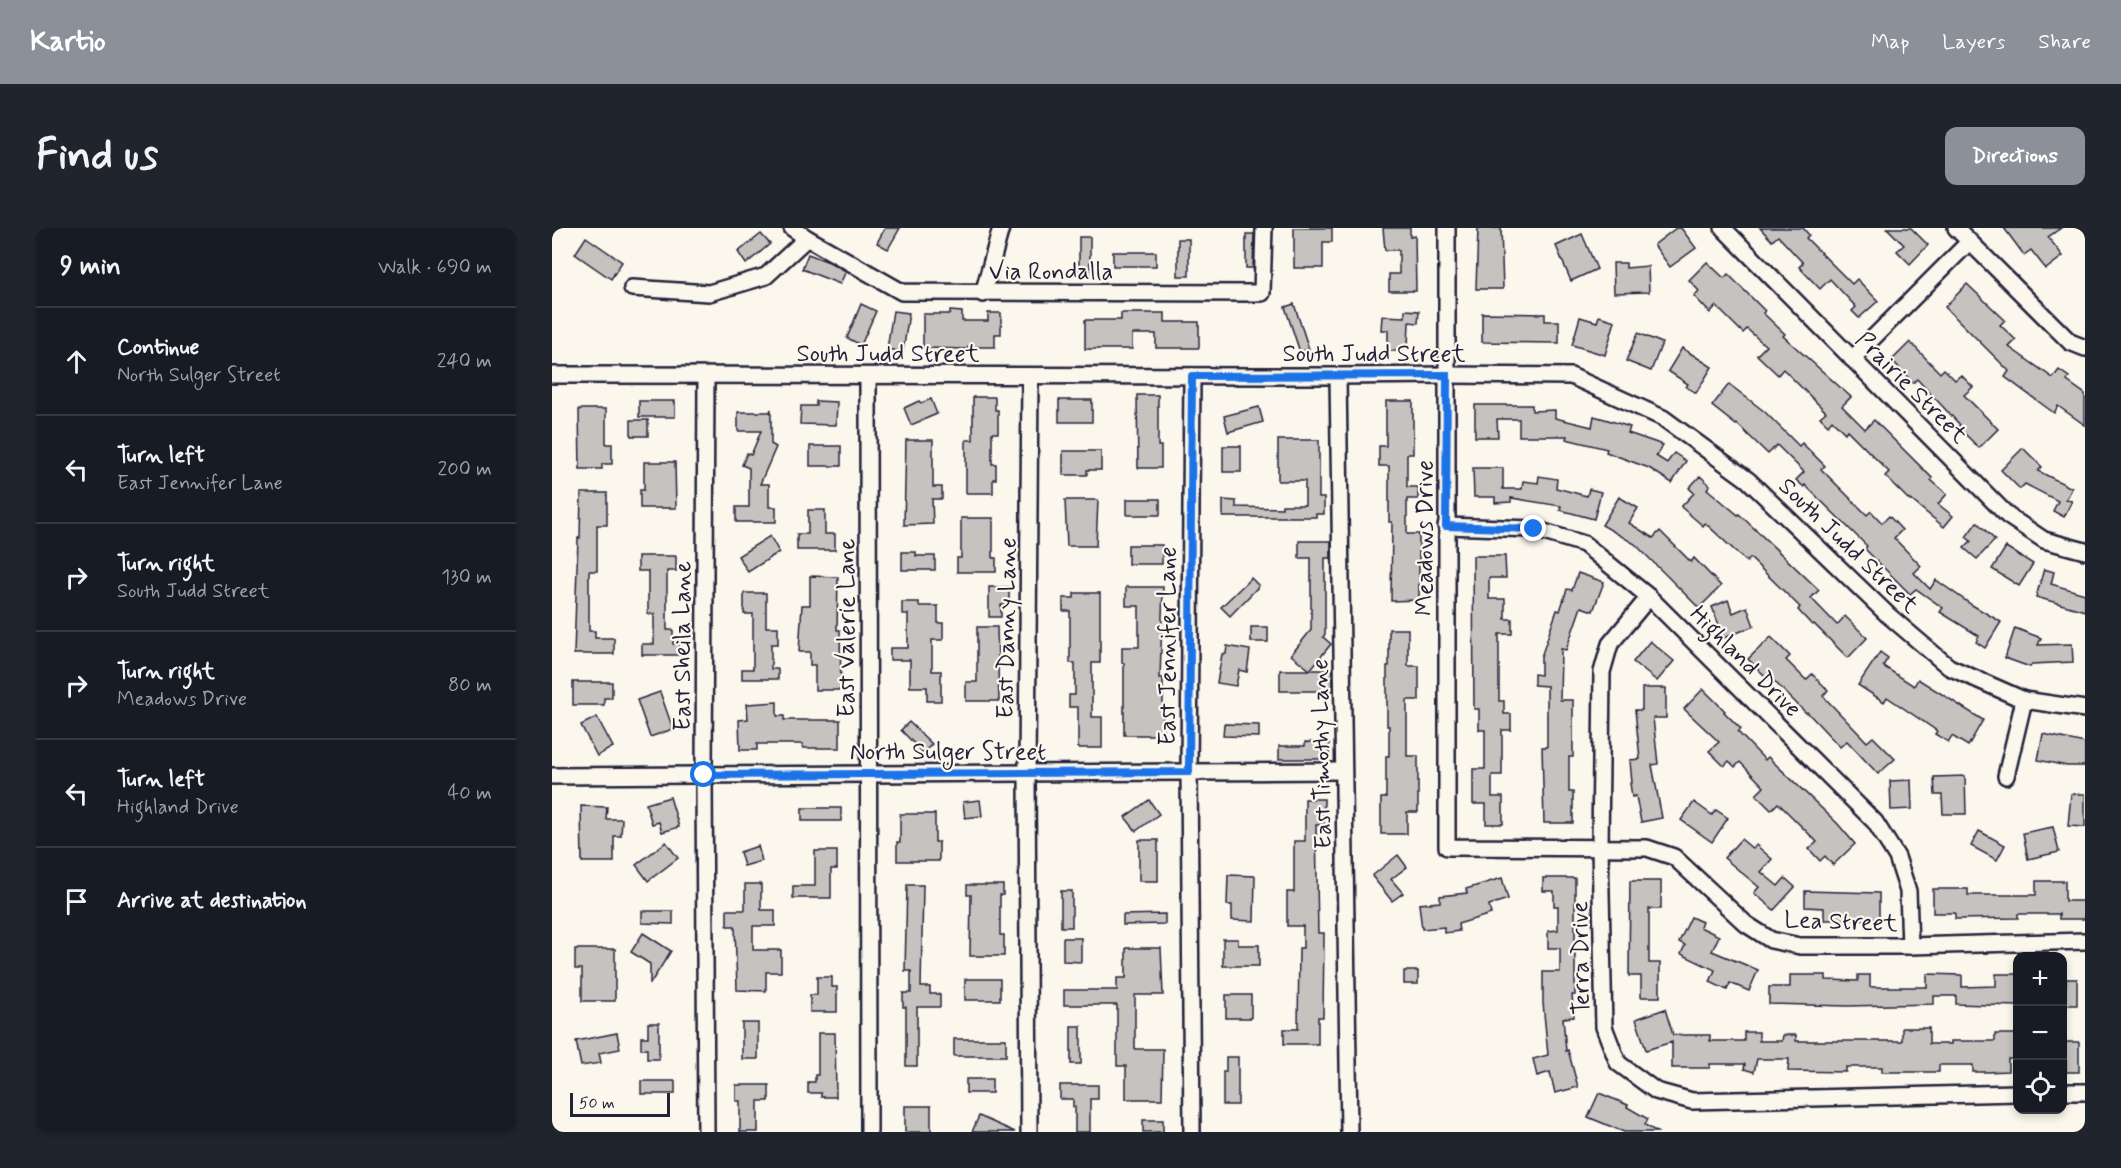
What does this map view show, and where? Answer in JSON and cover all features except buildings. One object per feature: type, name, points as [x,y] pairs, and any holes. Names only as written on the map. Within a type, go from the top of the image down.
[{"type":"street","name":"Via Rondalla","points":[[792,228],[902,292],[983,294],[1262,293],[1264,228]]},
{"type":"street","points":[[983,294],[1001,228]]},
{"type":"street","name":"Meadows Drive","points":[[1447,228],[1447,847]]},
{"type":"street","name":"Prairie Street","points":[[1723,228],[2008,516],[2044,540],[2085,550]]},
{"type":"street","points":[[1956,228],[2070,342],[2085,348]]},
{"type":"street","points":[[633,288],[709,293],[766,276],[807,238]]},
{"type":"street","points":[[1852,359],[1969,242]]},
{"type":"street","name":"South Judd Street","points":[[552,375],[1571,376],[1663,418],[1748,480],[1888,615],[1949,667],[2024,700],[2085,709]]},
{"type":"street","name":"East Sheila Lane","points":[[706,376],[704,775],[706,1132]]},
{"type":"street","name":"East Valerie Lane","points":[[868,376],[869,1132]]},
{"type":"street","name":"East Danny Lane","points":[[1029,1132],[1027,773],[1030,376]]},
{"type":"street","name":"East Jennifer Lane","points":[[1192,376],[1189,772],[1192,1132]]},
{"type":"street","name":"East Timothy Lane","points":[[1338,376],[1349,1132]]},
{"type":"street","name":"Highland Drive","points":[[1446,526],[1534,529],[1584,544],[1649,597],[1875,822],[1897,856],[1908,891],[1910,946]]},
{"type":"street","name":"Terra Drive","points":[[1649,597],[1610,645],[1602,672],[1600,848],[1604,1026],[1618,1063],[1656,1091],[1692,1101],[2013,1093]]},
{"type":"street","points":[[2006,776],[2024,700]]},
{"type":"street","name":"North Sulger Street","points":[[552,776],[1343,771]]},
{"type":"street","name":"Lea Street","points":[[1447,847],[1647,848],[1674,857],[1746,924],[1771,940],[1800,946],[1910,946],[2085,940]]},
{"type":"street","points":[[2067,1092],[2085,1092]]},
{"type":"route","points":[[704,775],[1189,772],[1192,376],[1447,375],[1446,526],[1534,529]]}]
